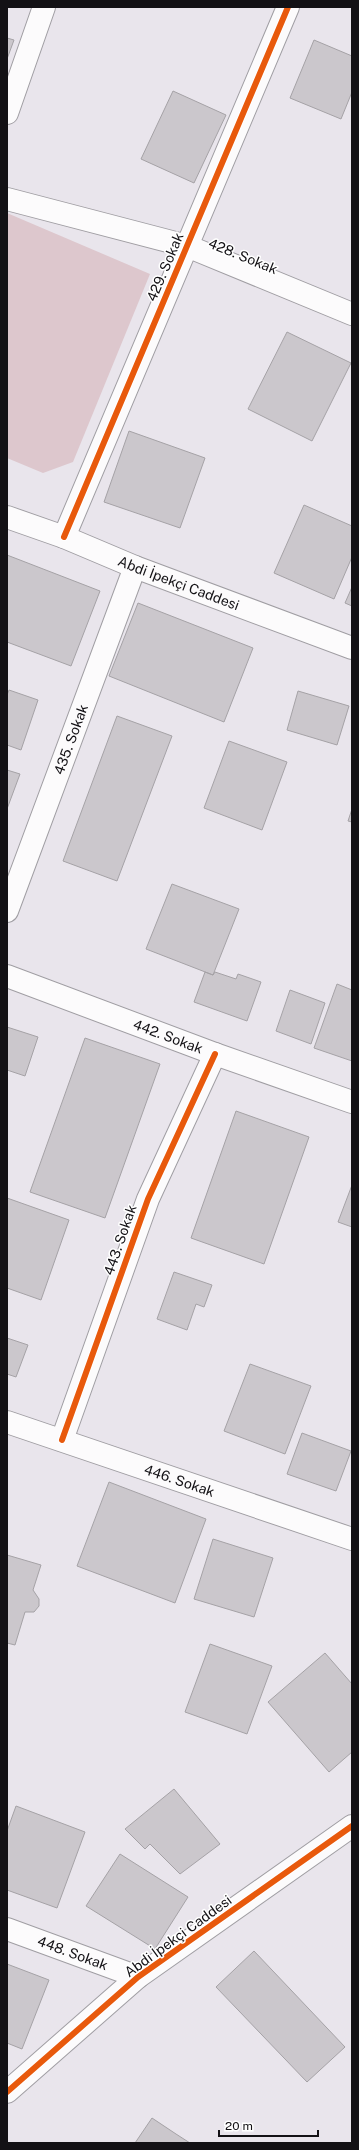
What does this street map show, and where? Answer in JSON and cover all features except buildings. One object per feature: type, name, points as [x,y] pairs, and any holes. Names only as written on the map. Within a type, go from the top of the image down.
[{"type":"street","points":[[7,113],[44,7]]},
{"type":"street","name":"429. Sokak","points":[[64,537],[288,7]]},
{"type":"street","name":"428. Sokak","points":[[7,199],[187,246],[352,314]]},
{"type":"street","name":"Abdi İpekçi Caddesi","points":[[7,517],[64,537],[135,567],[352,648]]},
{"type":"street","name":"435. Sokak","points":[[7,911],[135,567]]},
{"type":"street","name":"442. Sokak","points":[[7,976],[215,1054],[352,1102]]},
{"type":"street","name":"443. Sokak","points":[[62,1440],[148,1199],[215,1054]]},
{"type":"street","name":"446. Sokak","points":[[7,1422],[352,1539]]},
{"type":"street","name":"Abdi İpekçi Caddesi","points":[[7,2092],[138,1977],[349,1834]]},
{"type":"street","name":"448. Sokak","points":[[7,1929],[138,1977]]},
{"type":"shaded area","points":[[7,213],[150,274],[73,462],[43,473],[7,458]]},
{"type":"cycle path","points":[[64,537],[288,7]]},
{"type":"cycle path","points":[[62,1440],[148,1199],[215,1054]]},
{"type":"cycle path","points":[[7,2092],[138,1977],[352,1826]]}]
